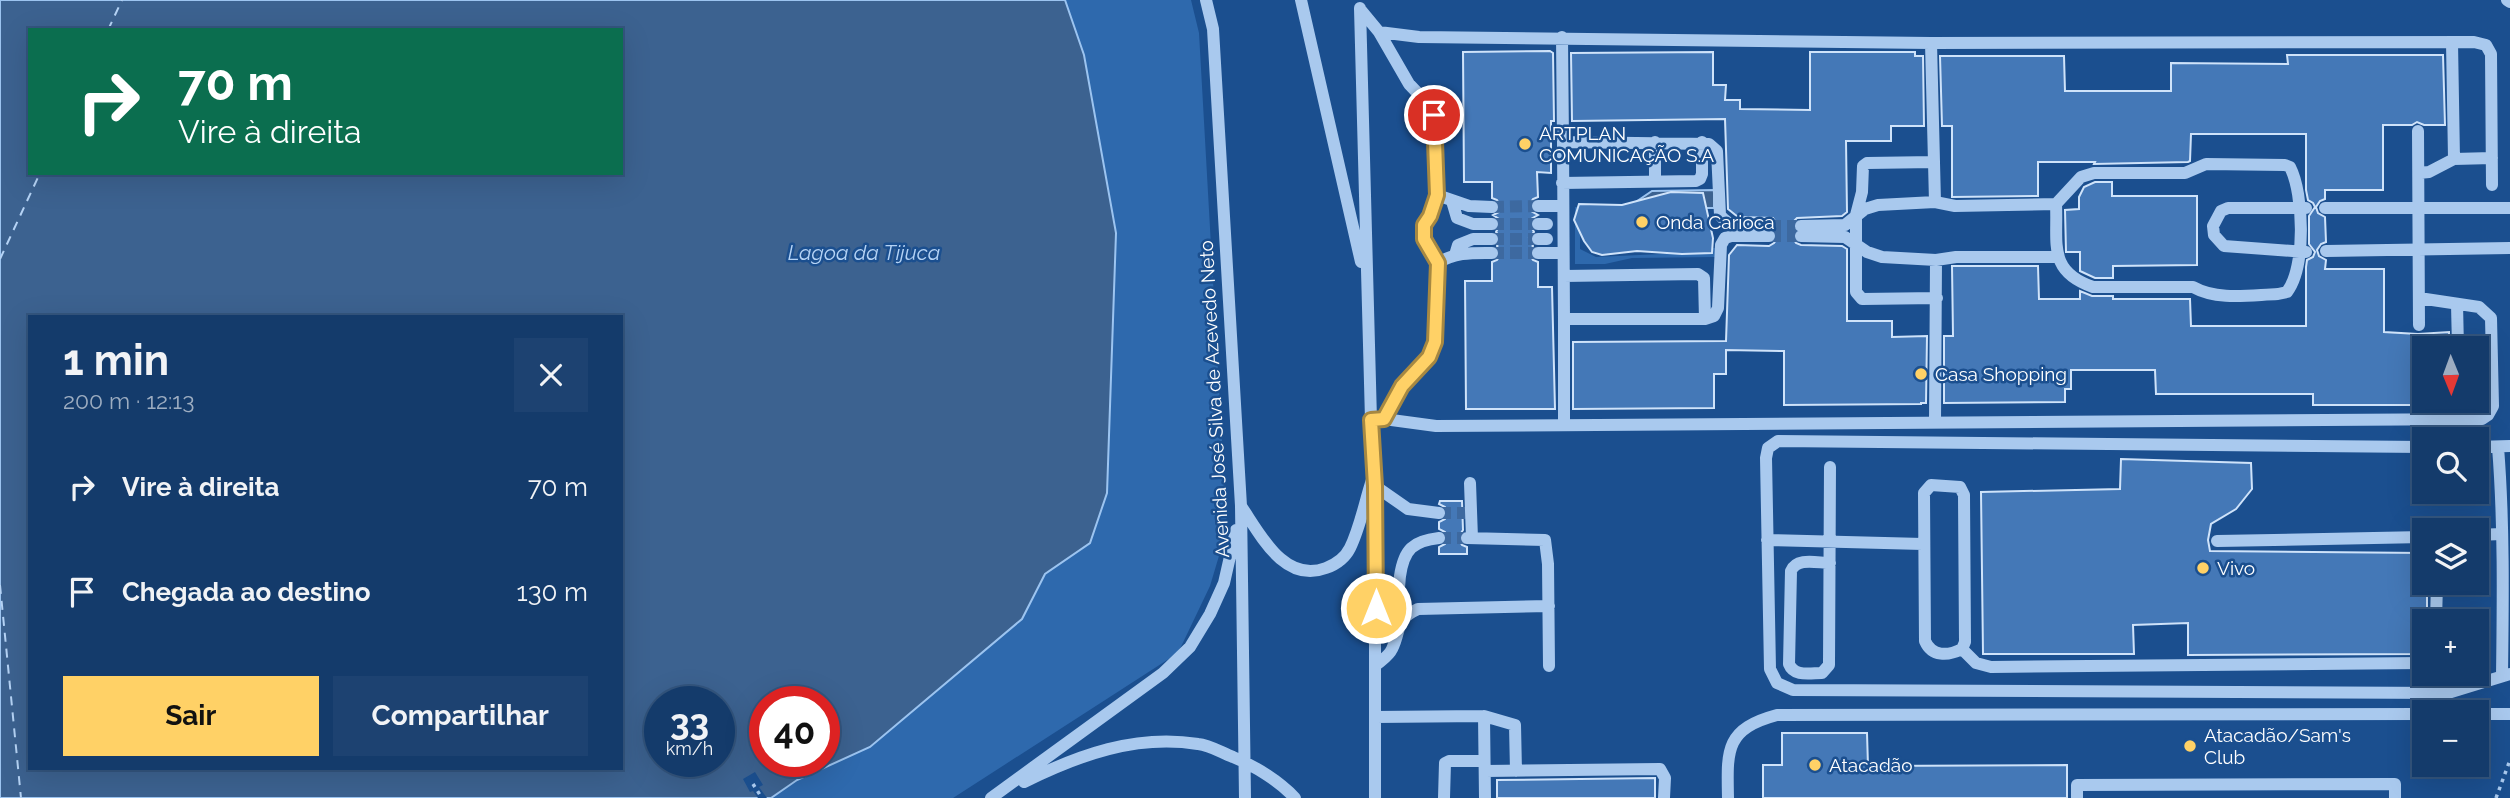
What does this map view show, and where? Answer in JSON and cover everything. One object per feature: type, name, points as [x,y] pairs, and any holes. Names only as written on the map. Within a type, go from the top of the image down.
[{"type":"street","name":"Avenida José Silva de Azevedo Neto","points":[[1206,0],[1213,29],[1241,506],[1245,798]]},
{"type":"street","points":[[1301,0],[1367,290]]},
{"type":"street","points":[[1360,4],[1367,290],[1377,419],[1375,798]]},
{"type":"street","points":[[1360,4],[1409,84],[1429,105],[1434,115],[1437,195],[1424,225],[1424,239],[1438,263],[1433,350],[1377,419]]},
{"type":"street","points":[[1379,32],[1419,37],[1931,43],[2474,42],[2486,46],[2491,54],[2492,185]]},
{"type":"street","points":[[1562,37],[1564,424]]},
{"type":"street","points":[[2452,42],[2454,159]]},
{"type":"street","points":[[1931,43],[1935,202]]},
{"type":"street","points":[[2418,131],[2419,325]]},
{"type":"street","points":[[1563,142],[1709,144],[1717,151],[1720,215],[1732,226],[1769,231],[1731,236],[1721,245],[1718,308],[1714,316],[1705,319],[1564,319]]},
{"type":"street","points":[[1655,182],[1656,142]]},
{"type":"street","points":[[1562,183],[1700,179],[1702,142]]},
{"type":"street","points":[[2418,173],[2429,172],[2454,159],[2492,158]]},
{"type":"street","points":[[1934,162],[1867,163],[1863,166],[1862,192],[1856,215],[1856,292],[1862,299],[1937,298]]},
{"type":"street","points":[[2206,164],[2285,165],[2292,172],[2304,209],[2303,252],[2293,285],[2287,292],[2215,295],[2193,287],[2093,287],[2078,282],[2057,257],[2056,204],[2081,177],[2094,173],[2185,173],[2206,164]]},
{"type":"street","points":[[1437,195],[1469,206],[1492,207]]},
{"type":"street","points":[[1452,201],[1457,218],[1463,222],[1492,223]]},
{"type":"street","points":[[2056,204],[1955,206],[1935,202],[1878,205],[1865,209],[1844,225],[1801,231],[1845,237],[1867,252],[1882,257],[1936,260],[1956,257],[2057,257]]},
{"type":"street","points":[[1538,206],[1563,206]]},
{"type":"street","points":[[2303,252],[2224,246],[2214,235],[2213,226],[2217,215],[2228,208],[2304,209]]},
{"type":"street","points":[[2325,208],[2510,208]]},
{"type":"street","points":[[1455,256],[1458,245],[1464,241],[1492,239]]},
{"type":"street","points":[[2326,251],[2510,248]]},
{"type":"street","points":[[1438,263],[1447,257],[1492,253]]},
{"type":"street","points":[[1538,253],[1563,253]]},
{"type":"street","points":[[1935,422],[1936,260]]},
{"type":"street","points":[[1564,276],[1698,274],[1704,278],[1706,284],[1705,319]]},
{"type":"street","points":[[1377,419],[1436,426],[2482,419],[2493,406],[2491,318],[2479,307],[2418,299]]},
{"type":"street","points":[[2458,304],[2458,336]]},
{"type":"street","points":[[2459,413],[2459,419]]},
{"type":"street","points":[[2412,447],[1777,441],[1768,448],[1766,458],[1770,669],[1777,683],[1793,690],[2448,693],[2506,675],[2502,534],[2504,447]]},
{"type":"street","points":[[1830,467],[1831,541],[1829,665],[1822,673],[1797,673],[1789,664],[1791,571],[1799,562],[1830,563]]},
{"type":"street","points":[[1241,506],[1277,557],[1299,570],[1323,569],[1344,558],[1351,547],[1375,480]]},
{"type":"street","points":[[1375,480],[1408,509],[1439,513]]},
{"type":"street","points":[[1470,483],[1469,538],[1545,540],[1548,564],[1549,666]]},
{"type":"street","points":[[1931,485],[1961,487],[1964,495],[1965,642],[1962,649],[1954,653],[1934,653],[1928,649],[1925,641],[1923,544],[1926,489],[1931,485]]},
{"type":"street","points":[[991,798],[1163,673],[1190,647],[1210,614],[1224,583],[1241,506]]},
{"type":"street","points":[[2489,534],[2502,534]]},
{"type":"street","points":[[2217,541],[2412,537]]},
{"type":"street","points":[[1376,608],[1395,598],[1399,590],[1404,556],[1413,545],[1439,538]]},
{"type":"street","points":[[1767,540],[1923,544]]},
{"type":"street","points":[[1376,665],[1392,650],[1398,625],[1405,615],[1418,609],[1549,606]]},
{"type":"street","points":[[1962,649],[1976,663],[1991,667],[2412,663]]},
{"type":"street","points":[[1728,798],[1727,761],[1732,744],[1741,731],[1757,720],[1777,715],[2412,714]]},
{"type":"street","points":[[2489,714],[2510,714]]},
{"type":"street","points":[[1375,717],[1484,716],[1515,725],[1516,771]]},
{"type":"street","points":[[1484,716],[1485,798]]},
{"type":"street","points":[[991,798],[1059,765],[1099,750],[1148,741],[1200,744],[1246,762],[1295,798]]},
{"type":"street","points":[[1444,798],[1445,764],[1448,761],[1516,771],[1660,769],[1663,773],[1664,798]]},
{"type":"street","points":[[2077,798],[2077,785],[2395,784],[2395,798]]},
{"type":"path","points":[[2496,798],[2510,760]]},
{"type":"path","points":[[753,784],[762,798]]},
{"type":"shaded area","points":[[1065,0],[1191,0],[1199,33],[1227,529],[1210,586],[1178,653],[953,798],[771,798],[804,777],[840,777],[840,761],[870,747],[1022,619],[1045,574],[1090,543],[1116,233],[1084,55]]},
{"type":"shaded area","points":[[1575,207],[1580,207],[1580,249],[1596,257],[1705,252],[1705,248],[1715,248],[1715,257],[1632,258],[1605,264],[1575,264]]},
{"type":"water","name":"Lagoa da Tijuca","points":[[0,0],[1065,0],[1084,55],[1116,233],[1107,493],[1090,543],[1045,574],[1022,619],[870,747],[840,761],[840,686],[749,686],[749,777],[804,777],[771,798],[0,798]]},
{"type":"water","points":[[1714,190],[1714,208],[1627,208],[1652,191]]},
{"type":"pier","points":[[749,776],[758,777],[763,785],[759,787],[767,798],[758,798],[753,791],[750,792],[743,779]]},
{"type":"building","points":[[1463,52],[1553,53],[1554,121],[1551,121],[1551,173],[1537,172],[1538,197],[1529,205],[1531,211],[1538,215],[1529,223],[1534,232],[1529,238],[1533,246],[1529,254],[1538,262],[1538,287],[1552,287],[1555,409],[1466,409],[1465,281],[1492,281],[1492,262],[1501,254],[1497,246],[1501,238],[1496,232],[1501,223],[1493,215],[1499,212],[1501,207],[1497,200],[1492,198],[1492,182],[1464,182]]},
{"type":"building","points":[[1713,52],[1713,85],[1726,85],[1725,100],[1740,100],[1740,109],[1810,110],[1810,52],[1915,52],[1915,56],[1923,56],[1924,126],[1891,126],[1891,141],[1846,141],[1847,212],[1842,216],[1797,218],[1793,222],[1792,236],[1796,243],[1801,245],[1842,246],[1847,249],[1847,321],[1892,321],[1892,337],[1927,336],[1926,403],[1784,405],[1784,351],[1726,350],[1726,374],[1714,374],[1714,408],[1573,409],[1573,342],[1726,341],[1729,255],[1737,245],[1769,246],[1778,237],[1778,226],[1773,218],[1738,217],[1728,209],[1725,119],[1572,121],[1571,53]]},
{"type":"building","points":[[2287,55],[2443,55],[2445,125],[2424,125],[2417,122],[2412,125],[2383,125],[2383,190],[2325,190],[2325,199],[2316,207],[2318,213],[2325,217],[2326,242],[2317,250],[2319,256],[2326,260],[2325,269],[2384,269],[2384,332],[2449,332],[2449,336],[2412,336],[2412,405],[2313,405],[2313,394],[2156,394],[2155,370],[2071,370],[2071,389],[2065,389],[2065,402],[1944,403],[1944,336],[1953,336],[1952,266],[2038,266],[2039,299],[2080,299],[2080,291],[2092,296],[2113,296],[2113,299],[2190,299],[2191,326],[2306,326],[2306,267],[2307,260],[2313,257],[2315,252],[2309,244],[2309,216],[2315,207],[2308,200],[2306,190],[2306,134],[2191,134],[2188,162],[2038,162],[2038,196],[1952,197],[1952,126],[1942,126],[1940,56],[2064,56],[2065,91],[2171,91],[2171,63],[2288,64]]},
{"type":"building","points":[[2095,182],[2112,182],[2112,196],[2197,196],[2197,265],[2113,266],[2113,278],[2095,278],[2080,271],[2080,252],[2066,252],[2065,210],[2079,209],[2079,197],[2084,187]]},
{"type":"building","name":"Onda Carioca","points":[[1671,192],[1703,193],[1713,238],[1712,253],[1637,251],[1602,255],[1592,252],[1574,220],[1579,204],[1622,205]]},
{"type":"building","name":"Vivo","points":[[2121,459],[2251,463],[2252,489],[2236,509],[2211,524],[2208,540],[2210,551],[2412,553],[2412,595],[2427,595],[2427,609],[2412,609],[2412,654],[2188,655],[2188,623],[2133,625],[2134,654],[1983,654],[1981,492],[2120,489]]},
{"type":"building","points":[[1440,501],[1462,501],[1463,530],[1458,538],[1462,545],[1467,547],[1467,554],[1439,554],[1439,547],[1445,544],[1448,537],[1439,529],[1439,522],[1445,519],[1448,513],[1445,507],[1439,504]]},
{"type":"building","name":"Atacadão","points":[[1782,733],[1867,733],[1868,766],[2067,765],[2067,798],[1763,798],[1763,765],[1782,765]]},
{"type":"building","points":[[1655,778],[1655,798],[1497,798],[1497,780]]},
{"type":"ferry route","points":[[109,28],[122,0]]},
{"type":"ferry route","points":[[0,259],[39,175]]},
{"type":"ferry route","points":[[0,585],[21,798]]},
{"type":"tunnel","points":[[1492,207],[1538,206]]},
{"type":"tunnel","points":[[1492,224],[1538,224]]},
{"type":"tunnel","points":[[1769,226],[1801,226]]},
{"type":"tunnel","points":[[1769,236],[1801,236]]},
{"type":"tunnel","points":[[1492,239],[1538,239]]},
{"type":"tunnel","points":[[1492,253],[1538,253]]},
{"type":"tunnel","points":[[1439,513],[1467,513]]},
{"type":"tunnel","points":[[1439,538],[1467,538]]},
{"type":"place","name":"ARTPLAN COMUNICAÇÃO S.A","points":[[1525,144]]},
{"type":"place","name":"Onda Carioca","points":[[1642,222]]},
{"type":"place","name":"Casa Shopping","points":[[1921,374]]},
{"type":"place","name":"Vivo","points":[[2203,568]]},
{"type":"place","name":"Atacadão/Sam's Club","points":[[2190,746]]},
{"type":"place","name":"Atacadão","points":[[1815,765]]},
{"type":"route","points":[[1376,608],[1375,486],[1371,420],[1384,419],[1402,386],[1429,357],[1435,342],[1438,263],[1424,239],[1424,225],[1437,195],[1434,115]]}]
